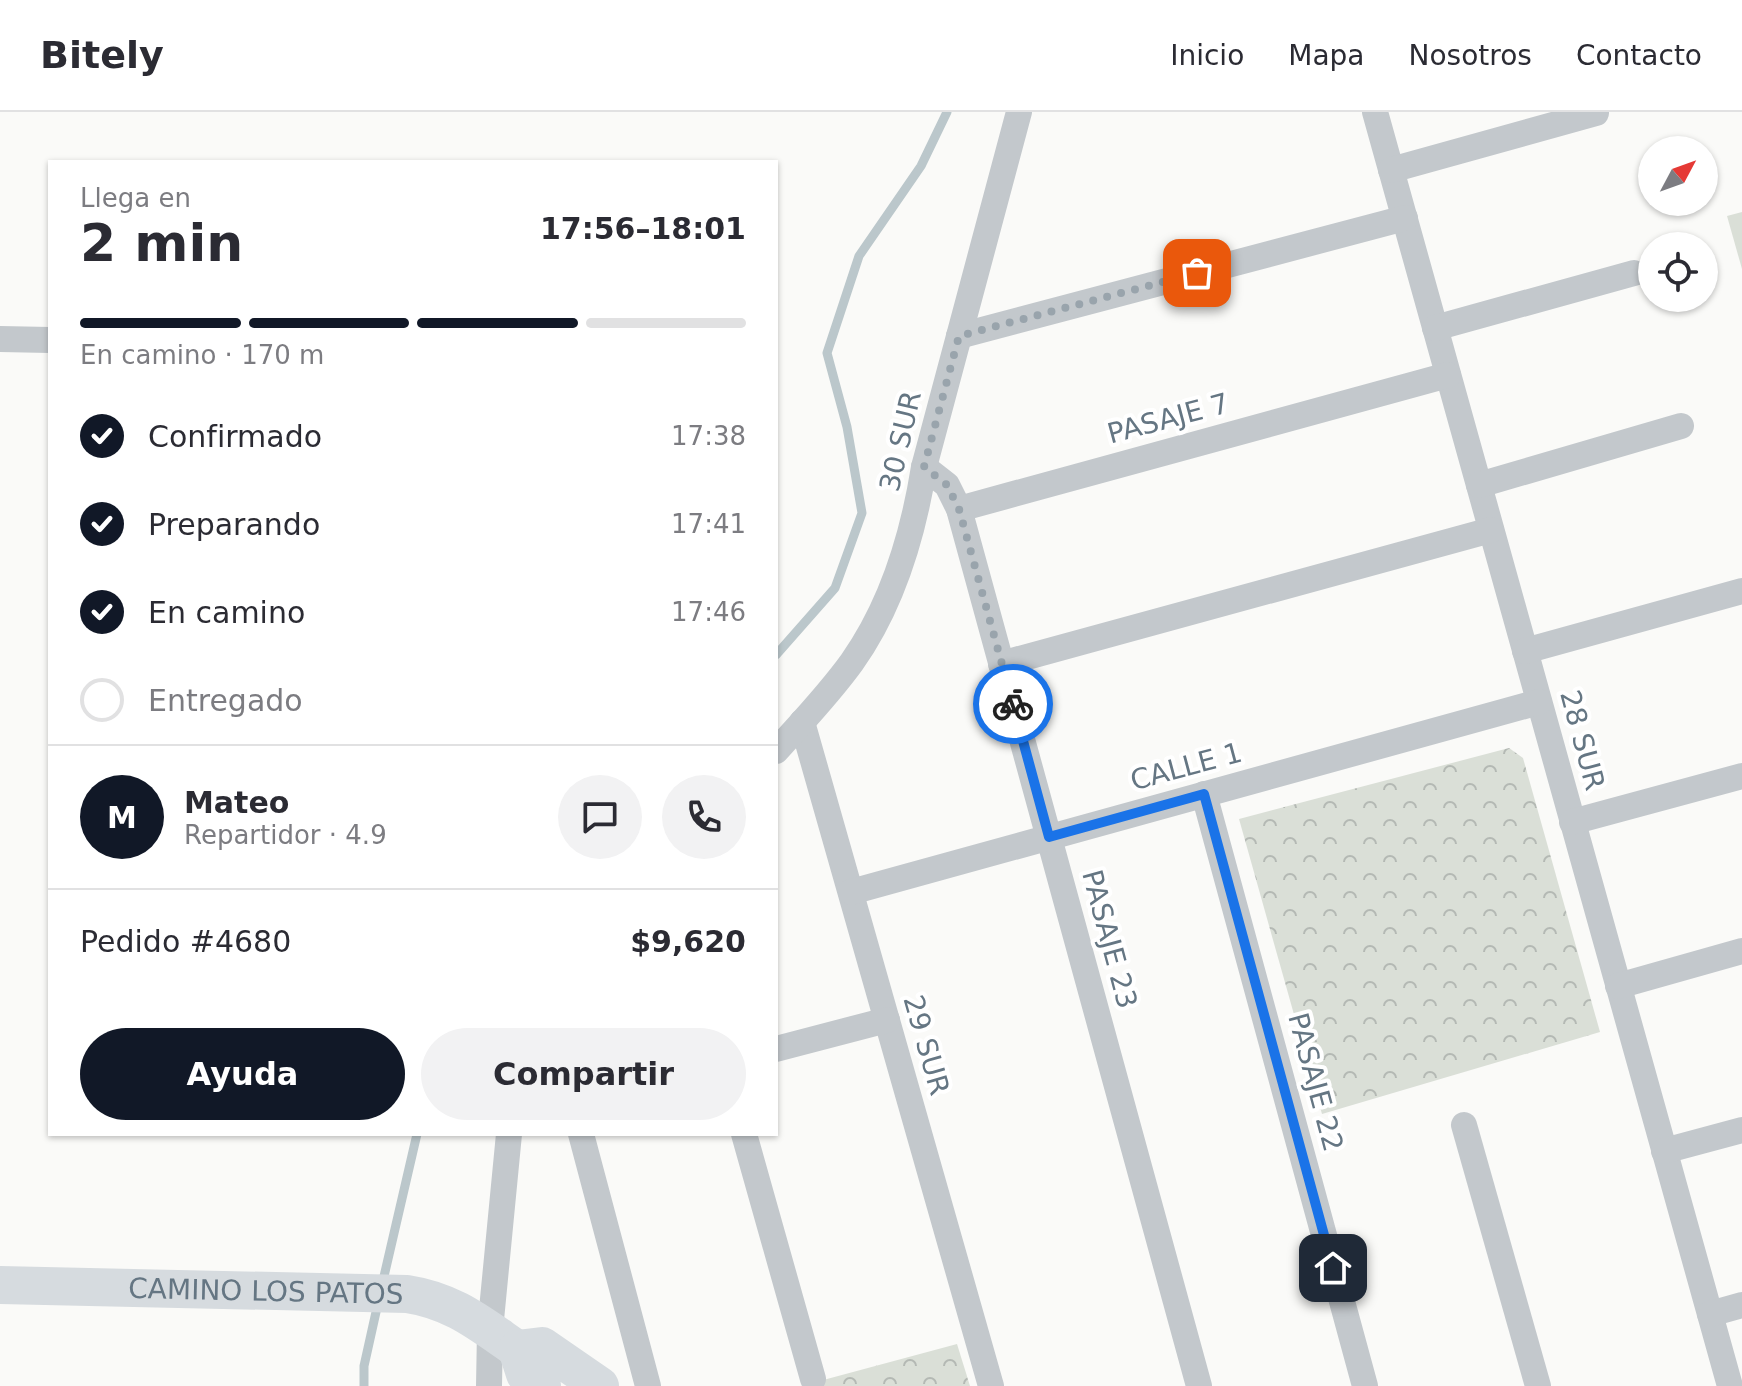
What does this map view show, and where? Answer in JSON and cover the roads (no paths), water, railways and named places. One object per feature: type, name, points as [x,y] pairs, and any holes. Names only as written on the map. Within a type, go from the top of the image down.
[{"type":"street","name":"30 SUR","points":[[778,749],[854,659],[886,600],[907,549],[918,508],[924,467],[1019,112]]},
{"type":"street","name":"28 SUR","points":[[1375,112],[1730,1386]]},
{"type":"street","points":[[1391,170],[1596,113]]},
{"type":"street","points":[[959,336],[1405,218]]},
{"type":"street","points":[[1435,328],[1634,273]]},
{"type":"street","points":[[0,339],[48,340]]},
{"type":"street","name":"PASAJE 7","points":[[959,509],[1448,375]]},
{"type":"street","points":[[1479,485],[1681,426]]},
{"type":"street","points":[[924,467],[947,485],[959,509]]},
{"type":"street","name":"PASAJE 23","points":[[959,509],[1199,1386]]},
{"type":"street","points":[[1001,664],[1491,530]]},
{"type":"street","points":[[1525,651],[1742,591]]},
{"type":"street","name":"CALLE 1","points":[[851,892],[1539,702]]},
{"type":"street","name":"29 SUR","points":[[802,722],[991,1386]]},
{"type":"street","points":[[1572,822],[1742,776]]},
{"type":"street","name":"PASAJE 22","points":[[1204,794],[1365,1386]]},
{"type":"street","points":[[1618,986],[1742,951]]},
{"type":"street","points":[[778,1048],[887,1020]]},
{"type":"street","points":[[1464,1125],[1538,1386]]},
{"type":"street","points":[[1664,1151],[1742,1130]]},
{"type":"street","points":[[489,1386],[503,1340],[509,1136]]},
{"type":"street","points":[[582,1136],[648,1386]]},
{"type":"street","points":[[745,1136],[813,1379]]},
{"type":"street","name":"CAMINO LOS PATOS","points":[[0,1285],[393,1294],[433,1298],[503,1340]]},
{"type":"street","points":[[1710,1314],[1742,1305]]},
{"type":"street","points":[[503,1340],[525,1374],[542,1386]]},
{"type":"street","points":[[503,1340],[542,1346],[600,1386]]},
{"type":"waterway","points":[[778,653],[835,588],[862,513],[847,427],[827,353],[859,256],[921,166],[947,112]]},
{"type":"waterway","points":[[382,1285],[417,1136]]},
{"type":"waterway","points":[[364,1386],[364,1366],[378,1303]]}]
